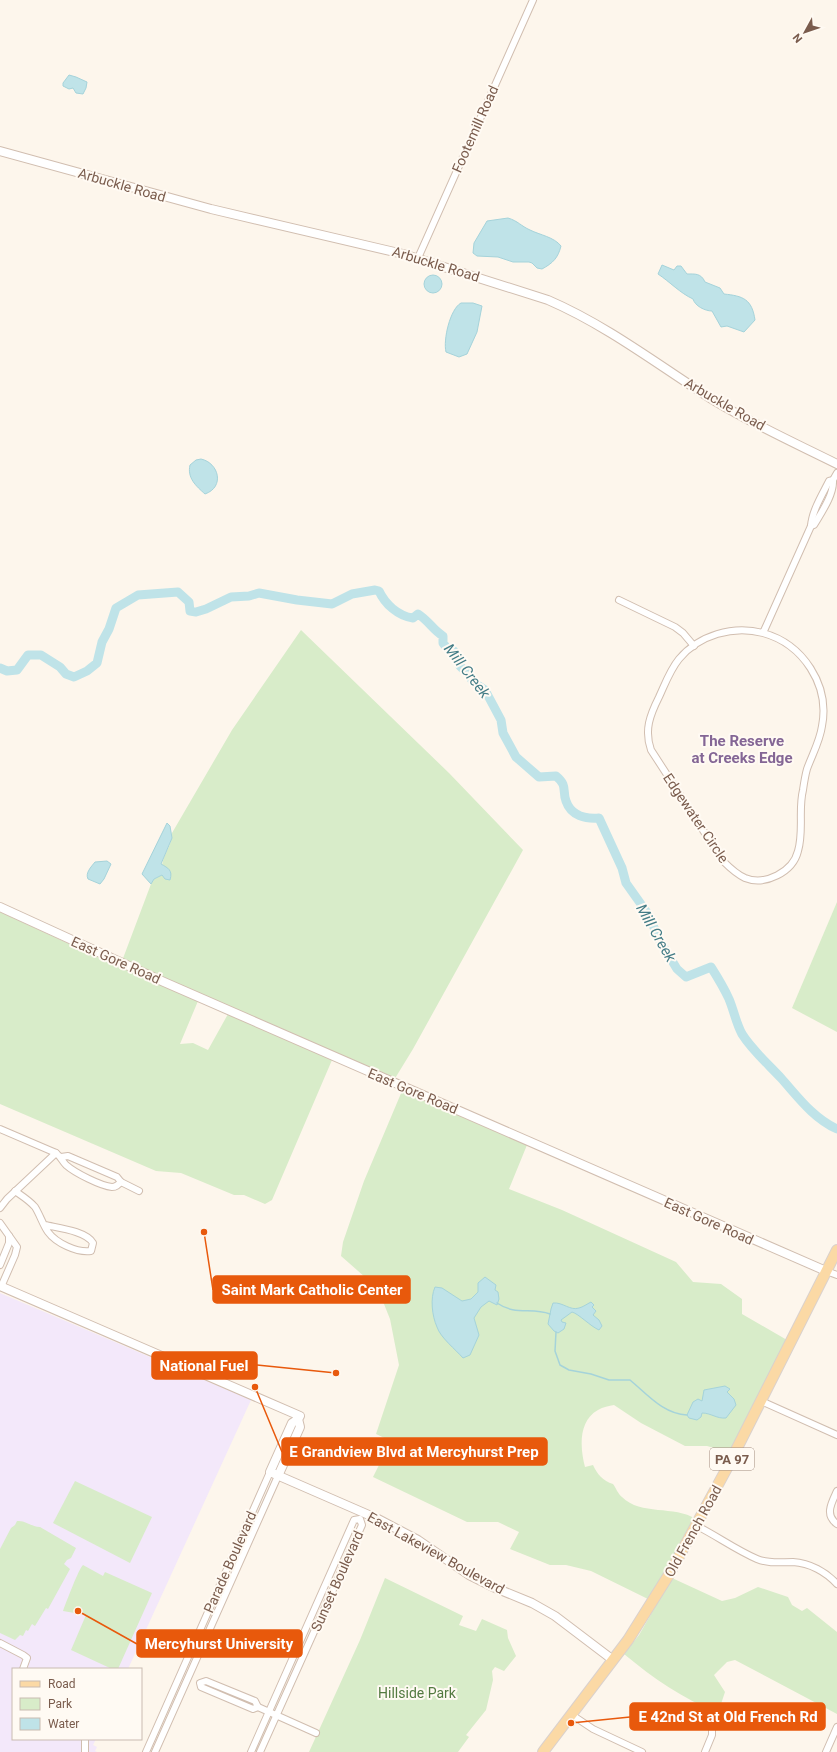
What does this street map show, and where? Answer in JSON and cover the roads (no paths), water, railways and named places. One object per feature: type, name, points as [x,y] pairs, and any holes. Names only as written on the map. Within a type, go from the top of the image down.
[{"type":"main road","name":"Old French Road","points":[[543,1752],[647,1613],[697,1526],[837,1250]]},
{"type":"street","name":"Footemill Road","points":[[418,258],[533,0]]},
{"type":"street","name":"Arbuckle Road","points":[[0,151],[211,210],[360,243],[418,258],[524,291],[558,304],[615,336],[715,401],[837,464]]},
{"type":"street","points":[[763,633],[811,526],[814,525],[829,498],[833,486],[833,480],[837,473]]},
{"type":"street","points":[[619,600],[675,627],[694,646]]},
{"type":"street","name":"Edgewater Circle","points":[[743,630],[763,633],[783,642],[796,651],[809,666],[819,686],[823,699],[824,716],[822,728],[807,771],[802,794],[800,842],[797,854],[785,870],[765,880],[746,878],[733,871],[723,861],[649,746],[647,734],[648,722],[651,714],[672,669],[680,657],[712,635],[721,632],[743,630]]},
{"type":"street","name":"East Gore Road","points":[[0,907],[164,982],[826,1271]]},
{"type":"street","points":[[0,1129],[56,1153],[62,1157],[64,1164],[84,1177],[111,1187],[117,1186],[120,1182]]},
{"type":"street","points":[[1,1204],[56,1153]]},
{"type":"street","points":[[62,1157],[68,1156],[117,1177],[120,1182],[139,1191]]},
{"type":"street","points":[[15,1191],[30,1202],[45,1225],[47,1232],[59,1242],[80,1250],[91,1251],[93,1243],[88,1237],[64,1229],[45,1225]]},
{"type":"street","points":[[0,1223],[8,1236],[16,1244],[16,1251],[1,1287],[299,1417]]},
{"type":"street","points":[[0,1265],[9,1243],[8,1236]]},
{"type":"street","points":[[826,1271],[837,1275]]},
{"type":"street","points":[[761,1401],[837,1435]]},
{"type":"street","name":"Parade Boulevard","points":[[146,1752],[292,1423],[299,1417]]},
{"type":"street","name":"Parade Boulevard","points":[[155,1752],[300,1427],[299,1417]]},
{"type":"street","name":"East Lakeview Boulevard","points":[[270,1472],[425,1544],[482,1582],[548,1612],[571,1626],[613,1660]]},
{"type":"street","points":[[837,1491],[829,1508],[831,1519],[837,1524]]},
{"type":"street","name":"Sunset Boulevard","points":[[251,1752],[354,1520],[362,1516],[362,1525],[260,1752]]},
{"type":"street","points":[[697,1526],[757,1559],[771,1562],[794,1562],[809,1565],[823,1572],[837,1584]]},
{"type":"street","points":[[0,1643],[27,1658],[23,1668]]},
{"type":"street","points":[[180,1674],[200,1683],[206,1681],[255,1701],[258,1707],[316,1733]]},
{"type":"street","points":[[572,1715],[593,1729],[642,1752]]},
{"type":"street","points":[[705,1752],[712,1735],[712,1722]]},
{"type":"street","points":[[826,1752],[837,1727]]},
{"type":"street","points":[[84,1752],[85,1740]]},
{"type":"water","points":[[69,75],[87,82],[83,94],[76,93],[73,88],[69,89],[63,86],[63,83]]},
{"type":"water","points":[[508,218],[534,232],[551,238],[561,246],[558,254],[549,265],[542,269],[537,268],[529,262],[513,262],[498,257],[477,256],[473,253],[474,243],[487,221]]},
{"type":"water","points":[[662,265],[674,270],[677,266],[681,266],[687,274],[695,274],[702,277],[705,282],[720,288],[724,294],[736,296],[746,300],[752,307],[755,320],[744,332],[727,326],[721,327],[712,311],[698,306],[693,299],[658,274]]},
{"type":"water","points":[[433,275],[439,278],[442,284],[439,290],[433,293],[427,290],[424,284],[427,278]]},
{"type":"water","points":[[461,303],[473,303],[482,306],[477,332],[467,354],[459,357],[446,352],[445,347],[448,325],[457,306]]},
{"type":"water","points":[[201,459],[212,465],[217,475],[215,486],[211,491],[205,494],[191,478],[189,470],[190,465],[196,460]]},
{"type":"water","points":[[167,823],[170,826],[172,838],[161,864],[168,868],[171,877],[170,880],[165,879],[162,875],[154,879],[151,884],[142,874]]},
{"type":"water","points":[[107,861],[111,864],[100,884],[88,879],[88,872],[95,862]]},
{"type":"water","points":[[485,1277],[496,1285],[495,1290],[498,1292],[499,1299],[497,1305],[489,1301],[481,1307],[474,1318],[479,1335],[470,1355],[463,1358],[445,1339],[435,1323],[432,1302],[433,1291],[435,1287],[442,1288],[462,1301],[471,1299],[478,1292],[478,1283]]},
{"type":"water","points":[[591,1302],[594,1305],[592,1307],[596,1311],[593,1315],[599,1320],[602,1326],[599,1330],[572,1312],[561,1320],[562,1322],[566,1323],[564,1329],[558,1333],[548,1324],[553,1303],[576,1309]]},
{"type":"water","points":[[725,1386],[730,1389],[727,1392],[734,1399],[736,1405],[726,1418],[720,1418],[702,1413],[701,1417],[697,1420],[689,1418],[687,1415],[693,1402],[698,1399],[702,1401],[704,1390]]},
{"type":"waterway","name":"Mill Creek","points":[[0,668],[7,671],[17,670],[28,655],[41,655],[60,667],[66,674],[74,677],[87,671],[97,663],[102,642],[109,629],[116,608],[138,595],[178,592],[189,602],[190,611],[196,612],[231,597],[249,596],[259,593],[297,600],[332,604],[352,594],[375,590],[379,591],[388,605],[397,612],[413,618],[418,614],[443,636],[443,643],[446,647],[454,651],[460,666],[469,675],[473,682],[485,690],[501,720],[503,733],[516,757],[539,777],[556,776],[560,779],[568,806],[575,813],[584,817],[599,818],[622,868],[626,883],[648,914],[660,941],[677,969],[686,977],[711,967],[731,1003],[740,1030],[746,1040],[813,1113],[837,1129]]},
{"type":"waterway","points":[[497,1303],[511,1309],[550,1314]]},
{"type":"waterway","points":[[556,1332],[555,1351],[560,1365],[569,1370],[591,1374],[609,1380],[630,1380],[663,1407],[678,1414],[687,1415]]},
{"type":"place","name":"Saint Mark Catholic Center","points":[[204,1232]]},
{"type":"place","name":"National Fuel","points":[[336,1373]]},
{"type":"place","name":"E Grandview Blvd at Mercyhurst Prep","points":[[255,1387]]},
{"type":"place","name":"Mercyhurst University","points":[[78,1611]]},
{"type":"place","name":"E 42nd St at Old French Rd","points":[[571,1723]]},
{"type":"district","name":"The Reserve at Creeks Edge","points":[[742,750]]},
{"type":"park label","name":"Hillside Park","points":[[417,1693]]}]
